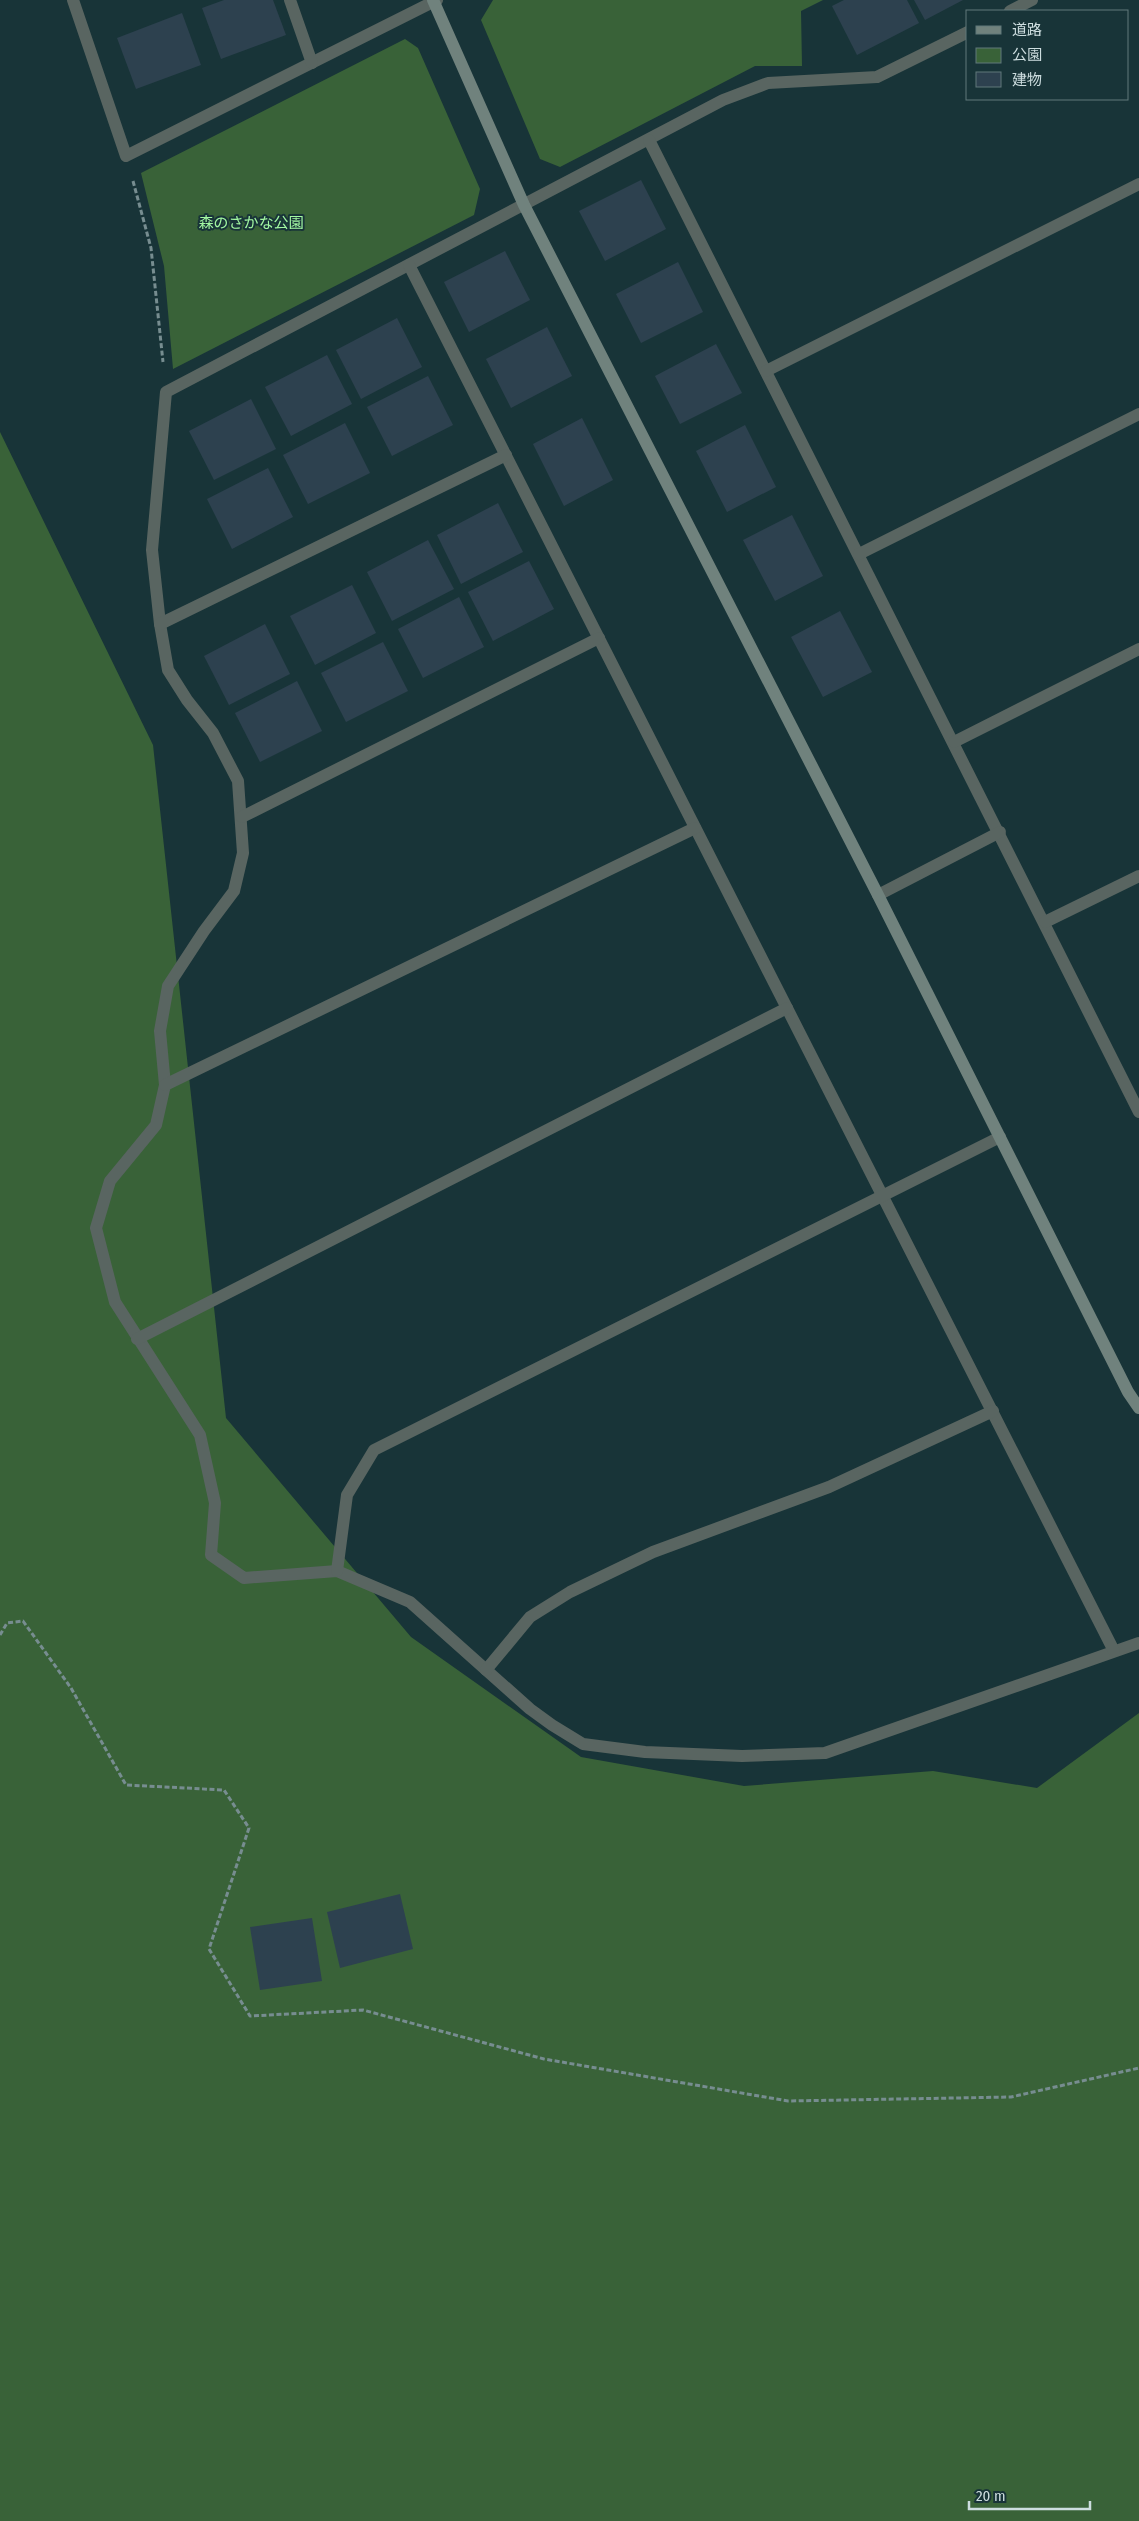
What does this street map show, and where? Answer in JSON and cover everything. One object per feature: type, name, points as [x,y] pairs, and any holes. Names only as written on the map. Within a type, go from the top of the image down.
[{"type":"street","points":[[73,0],[126,156],[435,0],[524,205],[878,895],[1128,1392],[1139,1408]]},
{"type":"street","points":[[290,0],[312,63]]},
{"type":"street","points":[[1012,10],[1032,0]]},
{"type":"street","points":[[966,33],[877,77],[768,83],[723,100],[650,140],[166,392],[152,550],[160,624],[168,670],[187,700],[213,734],[238,780],[243,853],[234,891],[204,931],[168,986],[160,1031],[165,1085],[156,1125],[110,1182],[96,1228],[115,1302],[200,1435],[214,1503],[211,1555],[244,1578],[336,1571],[410,1602],[530,1709],[583,1744],[645,1752],[752,1755],[825,1753],[1139,1643]]},
{"type":"street","points":[[650,140],[1000,832],[1138,1110]]},
{"type":"street","points":[[766,371],[1139,184]]},
{"type":"street","points":[[409,265],[1114,1651]]},
{"type":"street","points":[[859,554],[1139,414]]},
{"type":"street","points":[[160,624],[506,456]]},
{"type":"street","points":[[242,817],[599,638]]},
{"type":"street","points":[[954,742],[1139,649]]},
{"type":"street","points":[[165,1085],[695,828]]},
{"type":"street","points":[[878,895],[1000,832]]},
{"type":"street","points":[[1045,922],[1139,876]]},
{"type":"street","points":[[137,1339],[787,1008]]},
{"type":"street","points":[[336,1571],[347,1495],[374,1450],[1000,1137]]},
{"type":"street","points":[[486,1670],[530,1618],[570,1592],[653,1552],[829,1487],[993,1411]]},
{"type":"path","points":[[126,156],[151,248],[166,392]]},
{"type":"path","points":[[0,1635],[7,1622],[23,1621],[71,1688],[126,1785],[224,1790],[249,1828],[209,1948],[250,2016],[362,2010],[544,2059],[788,2101],[1011,2097],[1139,2068]]},
{"type":"green space","points":[[493,0],[823,0],[801,11],[802,66],[755,66],[560,167],[540,159],[481,20]]},
{"type":"green space","name":"森のさかな公園","points":[[405,39],[418,48],[480,189],[474,215],[173,369],[164,266],[141,173]]},
{"type":"green space","points":[[0,432],[153,745],[226,1418],[411,1637],[581,1757],[744,1786],[933,1771],[1037,1788],[1139,1713],[1139,2521],[0,2521]]},
{"type":"building","points":[[224,0],[273,0],[286,35],[221,59],[202,8]]},
{"type":"building","points":[[844,0],[907,0],[919,23],[857,55],[832,6]]},
{"type":"building","points":[[914,0],[963,0],[925,20]]},
{"type":"building","points":[[182,13],[201,65],[136,89],[117,38]]},
{"type":"building","points":[[641,180],[666,229],[605,261],[579,211]]},
{"type":"building","points":[[505,251],[530,300],[469,332],[444,282]]},
{"type":"building","points":[[678,262],[703,312],[641,343],[616,294]]},
{"type":"building","points":[[397,318],[422,367],[361,399],[336,350]]},
{"type":"building","points":[[547,327],[572,376],[511,408],[486,359]]},
{"type":"building","points":[[716,344],[742,393],[680,424],[655,376]]},
{"type":"building","points":[[327,355],[352,404],[291,436],[265,387]]},
{"type":"building","points":[[428,376],[453,425],[392,456],[367,407]]},
{"type":"building","points":[[251,399],[276,449],[214,480],[189,431]]},
{"type":"building","points":[[582,418],[613,480],[564,506],[533,444]]},
{"type":"building","points":[[345,423],[370,473],[308,504],[283,455]]},
{"type":"building","points":[[745,425],[776,487],[727,512],[696,451]]},
{"type":"building","points":[[268,468],[293,517],[232,549],[207,499]]},
{"type":"building","points":[[498,503],[523,552],[461,584],[437,535]]},
{"type":"building","points":[[792,515],[823,576],[775,601],[743,540]]},
{"type":"building","points":[[428,540],[454,589],[392,621],[367,572]]},
{"type":"building","points":[[529,561],[554,609],[493,641],[468,592]]},
{"type":"building","points":[[352,585],[376,633],[315,665],[290,616]]},
{"type":"building","points":[[459,597],[484,647],[423,678],[398,629]]},
{"type":"building","points":[[840,611],[872,672],[823,697],[791,637]]},
{"type":"building","points":[[265,624],[290,674],[229,705],[204,656]]},
{"type":"building","points":[[383,642],[408,691],[346,722],[321,673]]},
{"type":"building","points":[[297,681],[322,731],[260,762],[235,713]]},
{"type":"building","points":[[400,1894],[413,1949],[340,1968],[327,1912]]},
{"type":"building","points":[[312,1918],[322,1981],[260,1990],[250,1927]]}]
